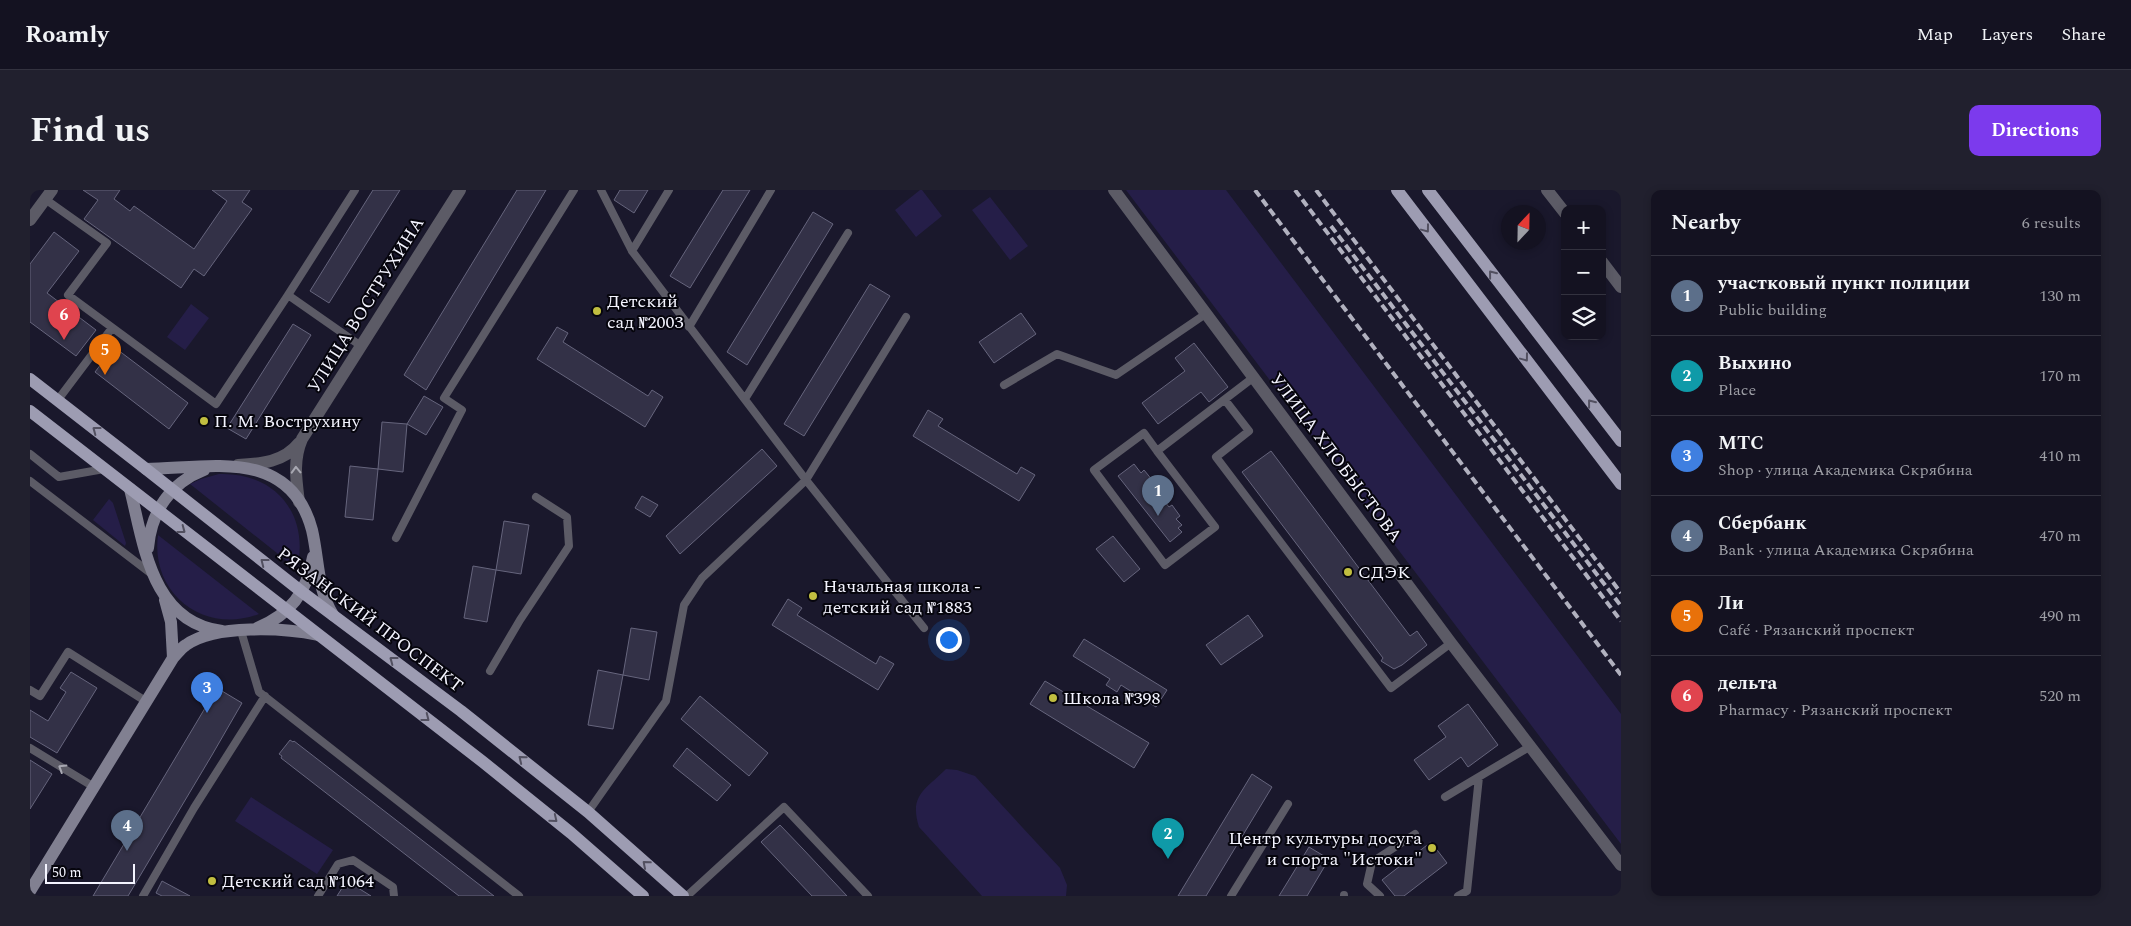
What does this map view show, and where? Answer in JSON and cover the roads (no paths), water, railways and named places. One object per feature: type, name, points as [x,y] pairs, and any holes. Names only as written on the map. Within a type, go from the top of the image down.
[{"type":"main road","points":[[1396,190],[1621,484]]},
{"type":"main road","points":[[1428,190],[1621,441]]},
{"type":"main road","name":"РЯЗАНСКИЙ ПРОСПЕКТ","points":[[30,380],[302,592],[461,711],[588,812],[685,896]]},
{"type":"main road","points":[[30,411],[564,827],[643,896]]},
{"type":"main road","points":[[148,557],[151,528],[157,511],[173,490],[189,477],[225,465]]},
{"type":"main road","points":[[146,469],[225,465],[259,471],[272,476],[283,484],[298,502],[312,531],[320,587],[335,617]]},
{"type":"main road","points":[[130,489],[153,575],[163,595],[171,622],[173,658]]},
{"type":"main road","points":[[31,889],[173,658],[185,646],[198,638],[267,624],[287,610],[302,592],[311,570],[314,544]]},
{"type":"main road","points":[[163,595],[178,611],[205,627],[240,631],[284,629],[318,635]]},
{"type":"street","name":"УЛИЦА ВОСТРУХИНА","points":[[225,465],[255,464],[279,459],[296,447],[460,190]]},
{"type":"street","name":"УЛИЦА ХЛОБЫСТОВА","points":[[1114,190],[1451,643],[1621,865]]},
{"type":"street","points":[[1547,190],[1561,208]]},
{"type":"street","points":[[30,220],[48,195]]},
{"type":"street","points":[[1606,267],[1621,286]]},
{"type":"street","name":"УЛИЦА ВОСТРУХИНА","points":[[298,502],[295,467],[302,439]]},
{"type":"lane","points":[[48,195],[107,243],[68,295],[216,404],[355,190]]},
{"type":"lane","points":[[396,538],[462,410],[444,398],[574,190]]},
{"type":"lane","points":[[601,190],[632,251],[806,480],[924,628]]},
{"type":"lane","points":[[632,251],[669,190]]},
{"type":"lane","points":[[689,327],[772,190]]},
{"type":"lane","points":[[745,399],[848,233]]},
{"type":"lane","points":[[288,295],[361,346]]},
{"type":"lane","points":[[1004,385],[1057,354],[1116,375],[1207,313]]},
{"type":"lane","points":[[588,812],[666,702],[684,605],[702,578],[806,480],[906,317]]},
{"type":"lane","points":[[58,400],[112,328]]},
{"type":"lane","points":[[1157,450],[1254,377]]},
{"type":"lane","points":[[1224,400],[1248,432],[1216,457],[1392,688],[1451,643]]},
{"type":"lane","points":[[1144,433],[1157,450],[1215,527],[1165,565],[1094,470],[1144,433]]},
{"type":"lane","points":[[30,454],[59,477],[104,469]]},
{"type":"lane","points":[[30,481],[153,575]]},
{"type":"lane","points":[[490,671],[569,546],[567,517],[536,497]]},
{"type":"lane","points":[[240,631],[259,692],[519,896]]},
{"type":"lane","points":[[30,690],[40,696],[68,652],[147,702]]},
{"type":"lane","points":[[143,896],[194,808],[265,696]]},
{"type":"lane","points":[[1445,796],[1529,746]]},
{"type":"lane","points":[[30,748],[94,787]]},
{"type":"lane","points":[[1458,896],[1467,891],[1479,777]]},
{"type":"lane","points":[[1231,896],[1288,804]]},
{"type":"lane","points":[[685,896],[784,807],[868,896]]},
{"type":"lane","points":[[1380,896],[1367,884],[1372,862],[1415,834]]},
{"type":"lane","points":[[318,896],[338,864],[353,860],[393,887],[394,896]]},
{"type":"railway","points":[[1255,190],[1621,675]]},
{"type":"railway","points":[[1295,190],[1621,621]]},
{"type":"railway","points":[[1316,190],[1621,593]]},
{"type":"railway","points":[[1331,226],[1621,606]]},
{"type":"place","name":"Детский сад №2003","points":[[597,311]]},
{"type":"place","name":"дельта","points":[[64,340]]},
{"type":"place","name":"Ли","points":[[105,375]]},
{"type":"place","name":"П. М. Вострухину","points":[[204,421]]},
{"type":"place","name":"участковый пункт полиции","points":[[1158,516]]},
{"type":"place","name":"СДЭК","points":[[1348,572]]},
{"type":"place","name":"Начальная школа - детский сад №1883","points":[[813,596]]},
{"type":"place","name":"Школа №398","points":[[1053,698]]},
{"type":"place","name":"МТС","points":[[207,713]]},
{"type":"place","name":"Центр культуры досуга и спорта \"Истоки\"","points":[[1432,848]]},
{"type":"place","name":"Сбербанк","points":[[127,851]]},
{"type":"place","name":"Выхино","points":[[1168,859]]},
{"type":"place","name":"Детский сад №1064","points":[[212,881]]}]
